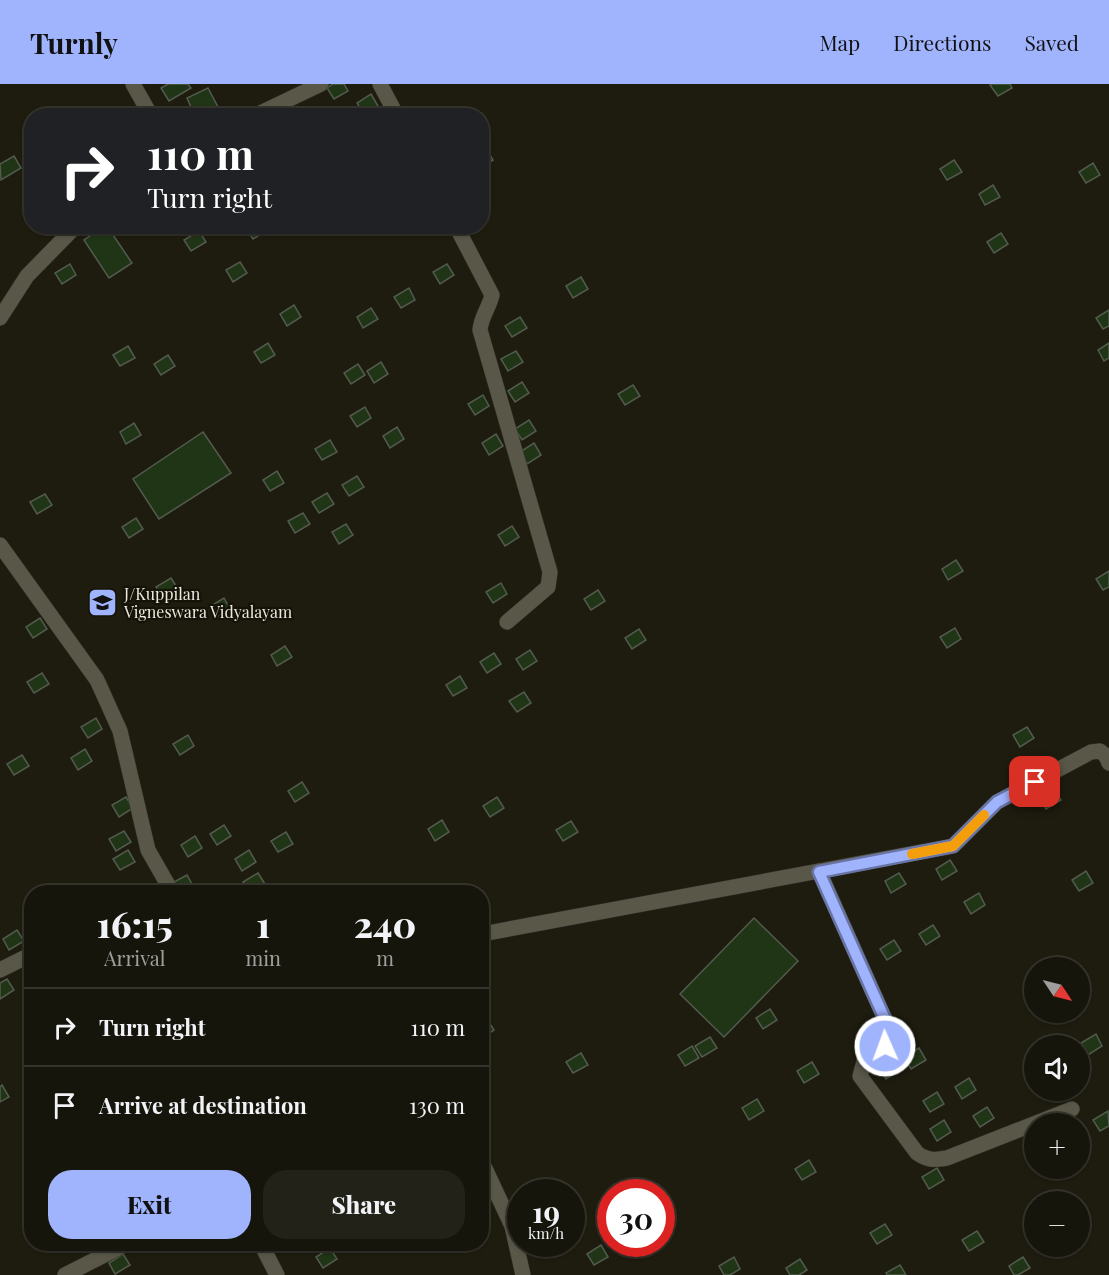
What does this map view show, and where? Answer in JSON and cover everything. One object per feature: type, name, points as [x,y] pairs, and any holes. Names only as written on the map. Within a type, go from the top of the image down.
[{"type":"street","points":[[133,84],[146,108]]},
{"type":"street","points":[[271,108],[321,84]]},
{"type":"street","points":[[380,84],[393,108]]},
{"type":"street","points":[[0,318],[27,276],[68,234]]},
{"type":"street","points":[[460,234],[492,294],[490,304],[481,319],[480,330],[550,572],[549,587],[507,622]]},
{"type":"street","points":[[0,545],[97,680],[120,731],[148,850],[168,885]]},
{"type":"street","points":[[489,933],[953,846],[997,802],[1091,752],[1100,751],[1109,763]]},
{"type":"street","points":[[819,872],[888,1026],[885,1046],[865,1059],[860,1076],[917,1154],[933,1161],[947,1158],[1072,1109]]},
{"type":"street","points":[[0,970],[24,958]]},
{"type":"street","points":[[489,1177],[512,1226],[523,1275]]},
{"type":"street","points":[[65,1275],[112,1251]]},
{"type":"street","points":[[265,1251],[278,1275]]},
{"type":"building","points":[[168,84],[188,84],[191,88],[169,101],[161,88]]},
{"type":"building","points":[[333,84],[344,84],[348,91],[334,99],[327,88]]},
{"type":"building","points":[[1010,84],[1012,88],[998,96],[990,85]]},
{"type":"building","points":[[208,88],[218,108],[191,108],[187,98]]},
{"type":"building","points":[[371,94],[378,106],[360,108],[357,103]]},
{"type":"building","points":[[14,156],[21,168],[1,180],[0,164]]},
{"type":"building","points":[[954,160],[962,172],[947,180],[940,169]]},
{"type":"building","points":[[1093,163],[1100,175],[1086,183],[1079,172]]},
{"type":"building","points":[[993,185],[1000,197],[985,205],[979,194]]},
{"type":"building","points":[[1001,233],[1008,244],[994,253],[987,242]]},
{"type":"building","points":[[93,234],[112,234],[132,263],[109,278],[84,240]]},
{"type":"building","points":[[194,234],[201,234],[206,242],[191,251],[184,240]]},
{"type":"building","points":[[250,234],[261,234],[253,239]]},
{"type":"building","points":[[240,262],[247,273],[233,282],[226,270]]},
{"type":"building","points":[[70,264],[76,275],[62,284],[55,273]]},
{"type":"building","points":[[447,264],[454,275],[440,284],[433,272]]},
{"type":"building","points":[[581,277],[588,289],[573,298],[566,286]]},
{"type":"building","points":[[409,288],[415,300],[401,308],[394,297]]},
{"type":"building","points":[[294,305],[301,317],[287,326],[280,314]]},
{"type":"building","points":[[371,308],[378,319],[363,328],[357,317]]},
{"type":"building","points":[[1109,310],[1109,326],[1103,329],[1096,318]]},
{"type":"building","points":[[520,317],[527,328],[512,337],[505,326]]},
{"type":"building","points":[[268,343],[275,355],[261,363],[254,352]]},
{"type":"building","points":[[1109,343],[1109,358],[1104,361],[1098,350]]},
{"type":"building","points":[[128,346],[135,358],[120,366],[113,355]]},
{"type":"building","points":[[516,351],[523,362],[508,371],[501,359]]},
{"type":"building","points":[[168,355],[175,366],[161,375],[154,364]]},
{"type":"building","points":[[381,362],[388,374],[374,383],[367,371]]},
{"type":"building","points":[[358,364],[365,375],[351,384],[344,373]]},
{"type":"building","points":[[522,382],[529,393],[515,402],[508,391]]},
{"type":"building","points":[[633,385],[640,396],[625,405],[618,394]]},
{"type":"building","points":[[483,395],[489,406],[475,415],[468,404]]},
{"type":"building","points":[[365,407],[371,418],[357,427],[350,416]]},
{"type":"building","points":[[529,420],[536,431],[522,440],[515,429]]},
{"type":"building","points":[[134,423],[141,435],[126,444],[120,432]]},
{"type":"building","points":[[397,427],[404,439],[390,448],[383,436]]},
{"type":"building","points":[[203,432],[231,473],[159,519],[133,479]]},
{"type":"building","points":[[496,434],[503,446],[489,455],[482,443]]},
{"type":"building","points":[[330,440],[337,452],[322,460],[315,449]]},
{"type":"building","points":[[534,443],[541,455],[527,464],[520,452]]},
{"type":"building","points":[[277,471],[284,483],[270,491],[263,480]]},
{"type":"building","points":[[357,476],[364,487],[349,496],[342,485]]},
{"type":"building","points":[[327,493],[334,504],[319,513],[312,502]]},
{"type":"building","points":[[45,494],[52,505],[37,514],[30,502]]},
{"type":"building","points":[[303,513],[310,524],[295,533],[288,521]]},
{"type":"building","points":[[136,518],[143,529],[129,538],[122,527]]},
{"type":"building","points":[[346,524],[353,535],[339,544],[332,532]]},
{"type":"building","points":[[512,526],[519,537],[505,546],[498,535]]},
{"type":"building","points":[[956,560],[963,571],[948,580],[942,569]]},
{"type":"building","points":[[1109,571],[1109,587],[1103,590],[1096,579]]},
{"type":"building","points":[[171,578],[178,589],[163,598],[156,587]]},
{"type":"building","points":[[501,583],[507,594],[493,603],[486,592]]},
{"type":"building","points":[[598,590],[605,601],[591,610],[584,599]]},
{"type":"building","points":[[224,598],[230,609],[216,618],[209,607]]},
{"type":"building","points":[[40,618],[47,629],[33,638],[26,627]]},
{"type":"building","points":[[955,628],[961,639],[947,648],[940,637]]},
{"type":"building","points":[[639,629],[646,640],[632,649],[625,638]]},
{"type":"building","points":[[285,646],[292,657],[277,666],[271,655]]},
{"type":"building","points":[[530,650],[537,661],[523,670],[516,659]]},
{"type":"building","points":[[494,653],[501,664],[487,673],[480,662]]},
{"type":"building","points":[[42,673],[49,684],[34,693],[27,682]]},
{"type":"building","points":[[460,676],[467,688],[453,696],[446,685]]},
{"type":"building","points":[[524,692],[531,703],[517,712],[509,701]]},
{"type":"building","points":[[96,718],[102,729],[88,738],[81,727]]},
{"type":"building","points":[[1027,727],[1034,738],[1020,747],[1013,735]]},
{"type":"building","points":[[188,735],[194,746],[180,755],[173,744]]},
{"type":"building","points":[[85,749],[92,761],[78,770],[71,758]]},
{"type":"building","points":[[22,755],[29,766],[14,775],[7,764]]},
{"type":"building","points":[[302,782],[309,793],[295,802],[288,791]]},
{"type":"building","points":[[1054,789],[1061,800],[1046,809],[1039,798]]},
{"type":"building","points":[[126,797],[133,808],[119,817],[112,805]]},
{"type":"building","points":[[497,797],[504,808],[490,817],[483,806]]},
{"type":"building","points":[[442,820],[449,832],[435,841],[428,829]]},
{"type":"building","points":[[571,821],[578,832],[563,841],[556,830]]},
{"type":"building","points":[[224,825],[231,836],[217,845],[210,834]]},
{"type":"building","points":[[124,831],[131,842],[116,851],[109,839]]},
{"type":"building","points":[[286,832],[293,844],[278,852],[271,841]]},
{"type":"building","points":[[195,836],[202,848],[188,857],[181,845]]},
{"type":"building","points":[[128,850],[135,862],[120,870],[113,859]]},
{"type":"building","points":[[249,850],[256,862],[242,871],[235,859]]},
{"type":"building","points":[[950,860],[957,871],[942,880],[936,869]]},
{"type":"building","points":[[1086,871],[1093,883],[1079,891],[1072,880]]},
{"type":"building","points":[[258,873],[265,884],[245,885],[243,882]]},
{"type":"building","points":[[899,873],[906,884],[891,893],[885,881]]},
{"type":"building","points":[[187,875],[192,885],[173,885],[172,883]]},
{"type":"building","points":[[979,893],[985,905],[971,914],[964,902]]},
{"type":"building","points":[[754,918],[798,961],[724,1037],[680,994]]},
{"type":"building","points":[[933,925],[940,936],[926,945],[919,934]]},
{"type":"building","points":[[17,930],[24,941],[9,950],[3,939]]},
{"type":"building","points":[[894,940],[901,951],[887,960],[880,949]]},
{"type":"building","points":[[7,979],[14,990],[0,999],[0,983]]},
{"type":"building","points":[[770,1009],[777,1020],[763,1029],[756,1018]]},
{"type":"building","points":[[489,1022],[494,1030],[489,1033]]},
{"type":"building","points":[[1096,1034],[1102,1046],[1090,1054],[1090,1038]]},
{"type":"building","points":[[710,1037],[717,1048],[702,1057],[695,1046]]},
{"type":"building","points":[[692,1046],[699,1058],[685,1066],[678,1055]]},
{"type":"building","points":[[919,1048],[926,1060],[911,1069],[904,1057]]},
{"type":"building","points":[[581,1053],[588,1065],[573,1073],[566,1062]]},
{"type":"building","points":[[893,1059],[900,1070],[886,1079],[879,1068]]},
{"type":"building","points":[[812,1062],[819,1074],[804,1083],[797,1071]]},
{"type":"building","points":[[969,1078],[976,1090],[962,1099],[955,1087]]},
{"type":"building","points":[[2,1085],[9,1097],[0,1102],[0,1087]]},
{"type":"building","points":[[937,1092],[944,1104],[930,1112],[923,1101]]},
{"type":"building","points":[[757,1099],[764,1111],[749,1120],[742,1108]]},
{"type":"building","points":[[987,1107],[994,1118],[980,1127],[973,1116]]},
{"type":"building","points":[[1108,1111],[1109,1126],[1100,1131],[1093,1120]]},
{"type":"building","points":[[944,1120],[951,1132],[937,1141],[930,1129]]},
{"type":"building","points":[[809,1160],[816,1172],[802,1180],[795,1169]]},
{"type":"building","points":[[937,1168],[944,1180],[929,1189],[922,1177]]},
{"type":"building","points":[[885,1224],[892,1235],[877,1244],[870,1233]]},
{"type":"building","points":[[977,1231],[984,1242],[969,1251],[962,1240]]},
{"type":"building","points":[[597,1248],[597,1257],[608,1257],[594,1265],[587,1254]]},
{"type":"building","points":[[325,1251],[332,1251],[337,1259],[323,1268],[316,1257]]},
{"type":"building","points":[[123,1254],[130,1265],[115,1274],[109,1263]]},
{"type":"building","points":[[734,1257],[740,1269],[730,1275],[724,1275],[719,1266]]},
{"type":"building","points":[[1023,1257],[1030,1268],[1014,1275],[1009,1266]]},
{"type":"building","points":[[800,1259],[807,1270],[799,1275],[790,1275],[786,1268]]},
{"type":"building","points":[[900,1265],[906,1275],[887,1275],[886,1273]]},
{"type":"slow traffic","points":[[912,854],[953,846],[984,815]]},
{"type":"place","name":"J/Kuppilan Vigneswara Vidyalayam","points":[[103,602]]},
{"type":"route","points":[[885,1046],[888,1026],[819,872],[953,846],[997,802],[1035,782]]}]
